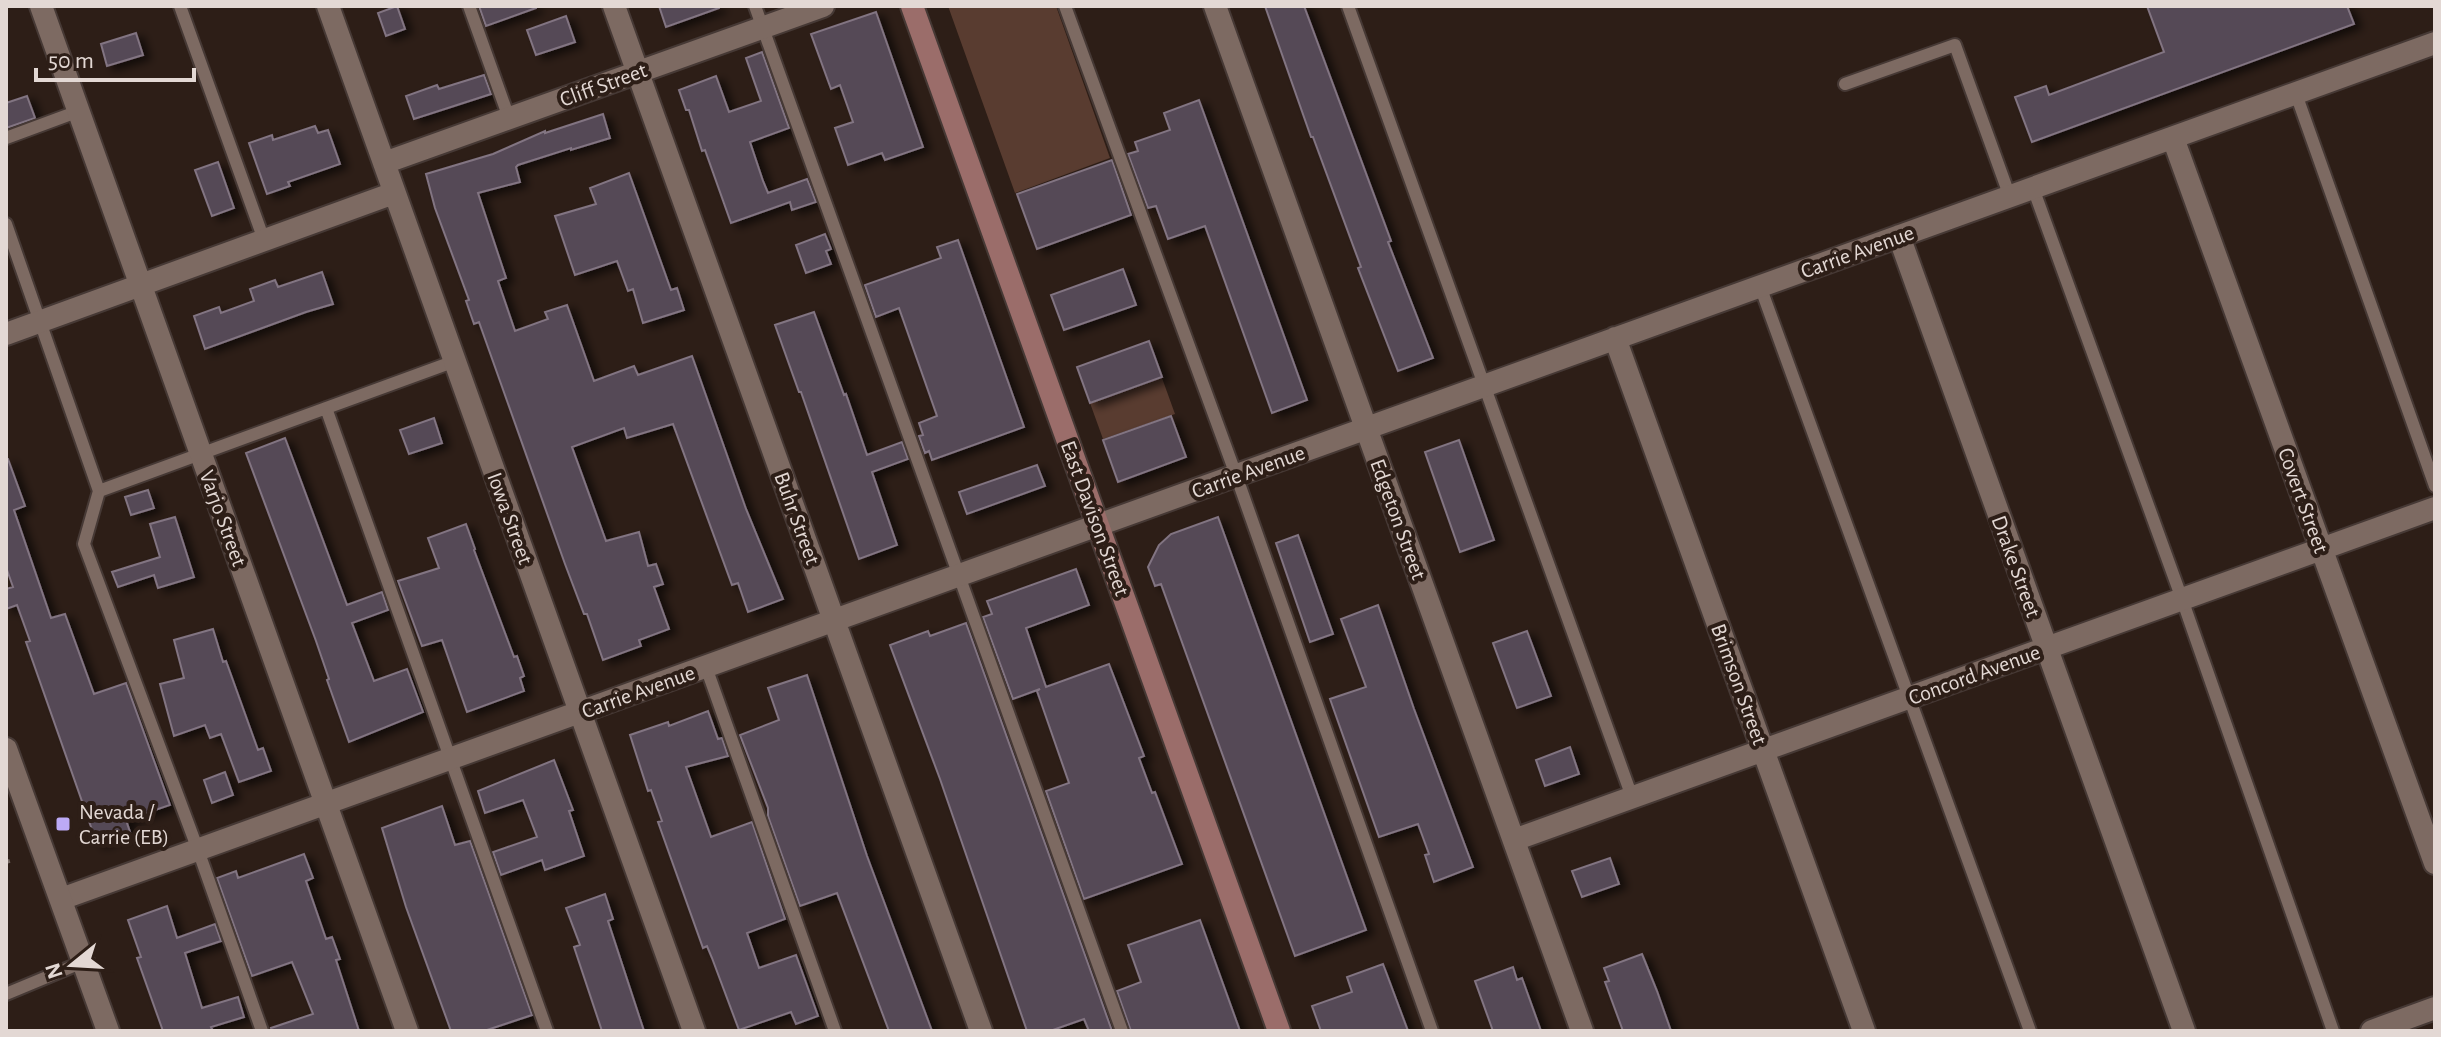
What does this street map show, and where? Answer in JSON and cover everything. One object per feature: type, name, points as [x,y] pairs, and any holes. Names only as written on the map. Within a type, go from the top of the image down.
[{"type":"main road","name":"East Davison Street","points":[[912,6],[1279,1031]]},
{"type":"street","name":"Varjo Street","points":[[41,6],[407,1031]]},
{"type":"street","name":"Iowa Street","points":[[328,6],[694,1031]]},
{"type":"street","name":"Buhr Street","points":[[614,6],[981,1031]]},
{"type":"street","name":"Cliff Street","points":[[384,163],[823,6]]},
{"type":"street","name":"Edgeton Street","points":[[1215,6],[1582,1031]]},
{"type":"street","name":"Carrie Avenue","points":[[61,899],[2435,43]]},
{"type":"street","name":"Covert Street","points":[[2173,138],[2435,863]]},
{"type":"street","points":[[6,334],[394,193]]},
{"type":"street","name":"Drake Street","points":[[1899,236],[2184,1031]]},
{"type":"street","name":"Brimson Street","points":[[1615,338],[1864,1031]]},
{"type":"street","name":"Concord Avenue","points":[[1514,840],[2435,508]]},
{"type":"street","points":[[6,749],[108,1031]]},
{"type":"street","points":[[2372,1031],[2435,1008]]},
{"type":"lane","points":[[180,6],[264,240]]},
{"type":"lane","points":[[469,6],[509,118]]},
{"type":"lane","points":[[755,6],[1122,1031]]},
{"type":"lane","points":[[1065,6],[1236,475],[1432,1031]]},
{"type":"lane","points":[[1348,6],[1632,797]]},
{"type":"lane","points":[[1845,84],[1955,45],[2010,197]]},
{"type":"lane","points":[[2296,94],[2435,486]]},
{"type":"lane","points":[[6,138],[79,111]]},
{"type":"lane","points":[[2033,188],[2182,599],[2333,1031]]},
{"type":"lane","points":[[6,224],[99,491],[84,544],[262,1031]]},
{"type":"lane","points":[[1760,286],[2030,1031]]},
{"type":"lane","points":[[99,491],[455,361]]},
{"type":"lane","points":[[326,408],[547,1031]]},
{"type":"lane","points":[[706,667],[835,1031]]},
{"type":"lane","points":[[9,992],[83,962]]},
{"type":"path","points":[[6,862],[13,860]]},
{"type":"shaded area","points":[[948,6],[1056,6],[1110,158],[1015,193]]},
{"type":"shaded area","points":[[1162,378],[1175,414],[1103,439],[1090,403]]},
{"type":"building","points":[[397,6],[405,29],[386,36],[378,13]]},
{"type":"building","points":[[479,6],[536,6],[536,8],[486,26]]},
{"type":"building","points":[[659,6],[719,6],[719,8],[666,27]]},
{"type":"building","points":[[1265,6],[1304,6],[1433,358],[1398,371]]},
{"type":"building","points":[[2147,6],[2347,6],[2354,24],[2032,142],[2015,97],[2046,86],[2049,95],[2164,52]]},
{"type":"building","points":[[876,12],[923,147],[885,160],[882,153],[848,165],[835,128],[853,122],[840,85],[831,89],[811,34]]},
{"type":"building","points":[[566,16],[575,42],[536,55],[527,30]]},
{"type":"building","points":[[136,33],[143,55],[107,66],[101,44]]},
{"type":"building","points":[[762,52],[789,128],[750,142],[763,181],[768,193],[807,179],[816,202],[792,210],[790,202],[731,223],[679,90],[716,76],[729,112],[761,101],[746,58]]},
{"type":"building","points":[[484,75],[491,94],[414,119],[406,96],[437,85],[439,89]]},
{"type":"building","points":[[27,96],[35,118],[6,128],[6,103]]},
{"type":"building","points":[[1199,100],[1307,400],[1272,413],[1205,226],[1168,239],[1156,206],[1148,208],[1128,154],[1138,151],[1135,142],[1170,130],[1164,113]]},
{"type":"building","points":[[603,114],[610,138],[518,165],[520,182],[478,193],[506,278],[498,281],[515,331],[548,319],[545,312],[567,305],[594,381],[634,366],[638,375],[692,356],[746,509],[783,599],[748,612],[738,583],[732,585],[673,424],[627,438],[624,428],[572,447],[606,541],[639,532],[648,566],[656,564],[663,584],[654,587],[669,629],[639,640],[641,646],[603,660],[565,564],[479,322],[474,324],[466,301],[469,300],[435,208],[426,174],[493,154],[545,131]]},
{"type":"building","points":[[315,126],[318,133],[328,130],[340,164],[288,182],[290,186],[267,194],[249,143],[272,135],[273,140]]},
{"type":"building","points":[[1112,160],[1131,215],[1037,249],[1017,194]]},
{"type":"building","points":[[218,162],[234,208],[212,216],[195,170]]},
{"type":"building","points":[[629,173],[671,290],[677,288],[684,310],[643,323],[633,289],[628,291],[617,261],[575,275],[555,216],[596,204],[590,188]]},
{"type":"building","points":[[825,234],[831,249],[826,251],[831,264],[806,273],[796,245]]},
{"type":"building","points":[[958,240],[1024,427],[932,460],[929,451],[925,453],[919,436],[923,435],[919,423],[937,416],[899,308],[876,317],[865,285],[941,258],[937,247]]},
{"type":"building","points":[[1123,269],[1136,305],[1064,330],[1051,295]]},
{"type":"building","points":[[322,272],[333,304],[205,349],[194,316],[219,307],[221,313],[254,301],[250,289],[275,280],[278,287]]},
{"type":"building","points":[[814,312],[867,455],[902,442],[908,459],[872,472],[897,545],[859,559],[775,325]]},
{"type":"building","points":[[1149,341],[1162,377],[1090,403],[1077,367]]},
{"type":"building","points":[[1171,416],[1186,457],[1118,482],[1103,440]]},
{"type":"building","points":[[434,418],[442,443],[409,454],[400,430]]},
{"type":"building","points":[[285,438],[347,605],[382,592],[388,610],[352,623],[374,681],[407,669],[423,712],[349,742],[316,641],[246,453]]},
{"type":"building","points":[[1459,440],[1494,540],[1460,552],[1425,452]]},
{"type":"building","points":[[6,459],[25,506],[14,510],[51,618],[65,614],[94,694],[126,683],[170,805],[126,820],[130,832],[97,844],[26,642],[30,641],[17,605],[6,609],[6,589],[13,587],[6,567]]},
{"type":"building","points":[[1037,465],[1045,486],[967,514],[959,492]]},
{"type":"building","points":[[148,490],[154,508],[131,515],[125,497]]},
{"type":"building","points":[[175,517],[194,577],[158,588],[154,575],[118,587],[112,572],[160,557],[150,524]]},
{"type":"building","points":[[1218,517],[1366,930],[1295,956],[1161,584],[1155,586],[1148,567],[1159,545],[1171,534]]},
{"type":"building","points":[[466,524],[514,657],[517,656],[524,676],[520,678],[524,691],[467,712],[442,640],[422,646],[398,581],[439,568],[428,538]]},
{"type":"building","points":[[1298,535],[1333,634],[1310,642],[1276,543]]},
{"type":"building","points":[[1076,569],[1089,605],[1026,628],[1046,687],[1109,664],[1144,756],[1139,758],[1182,864],[1084,899],[1046,791],[1069,783],[1037,691],[1040,689],[1013,699],[983,617],[992,614],[987,601]]},
{"type":"building","points":[[1378,605],[1473,867],[1434,882],[1425,855],[1429,854],[1418,824],[1379,837],[1330,699],[1366,687],[1341,619]]},
{"type":"building","points":[[966,623],[1112,1031],[1089,1031],[1084,1019],[1050,1031],[1027,1031],[890,645],[928,631],[930,636]]},
{"type":"building","points":[[213,629],[258,750],[263,748],[271,771],[239,782],[221,734],[210,738],[205,725],[174,736],[160,684],[184,678],[174,640]]},
{"type":"building","points":[[1527,631],[1551,696],[1517,708],[1493,643]]},
{"type":"building","points":[[807,675],[867,856],[932,1031],[889,1031],[837,893],[800,906],[768,816],[768,808],[740,735],[779,720],[768,688]]},
{"type":"building","points":[[708,711],[728,756],[686,767],[711,837],[752,822],[785,919],[747,933],[759,968],[796,955],[818,1016],[796,1024],[791,1012],[739,1030],[707,946],[703,948],[630,735],[668,722],[669,726]]},
{"type":"building","points":[[1570,747],[1579,774],[1545,786],[1536,760]]},
{"type":"building","points":[[554,760],[573,810],[569,811],[584,856],[545,870],[542,860],[501,875],[493,852],[537,837],[523,800],[485,813],[478,791]]},
{"type":"building","points":[[225,772],[233,795],[212,803],[204,780]]},
{"type":"building","points":[[442,806],[455,845],[470,841],[532,1015],[484,1031],[451,1031],[406,907],[382,828]]},
{"type":"building","points":[[304,854],[313,878],[306,881],[326,939],[332,937],[340,959],[336,960],[359,1031],[272,1031],[271,1028],[313,1014],[292,962],[252,976],[217,878],[236,871],[238,878]]},
{"type":"building","points":[[1610,858],[1619,884],[1582,897],[1572,871]]},
{"type":"building","points":[[605,894],[613,919],[608,921],[644,1031],[602,1031],[574,947],[580,945],[566,908]]},
{"type":"building","points":[[167,906],[177,938],[215,924],[221,941],[185,953],[202,1008],[238,997],[244,1017],[211,1027],[213,1031],[163,1031],[137,958],[141,957],[128,920]]},
{"type":"building","points":[[1200,920],[1240,1031],[1131,1031],[1117,991],[1141,982],[1128,945]]},
{"type":"building","points":[[1642,954],[1671,1031],[1623,1031],[1605,982],[1609,981],[1604,968]]},
{"type":"building","points":[[1383,964],[1408,1031],[1321,1031],[1312,1006],[1352,992],[1347,977]]},
{"type":"building","points":[[1513,967],[1517,980],[1522,978],[1541,1031],[1493,1031],[1475,981]]},
{"type":"place","name":"Nevada / Carrie (EB)","points":[[63,824]]}]
